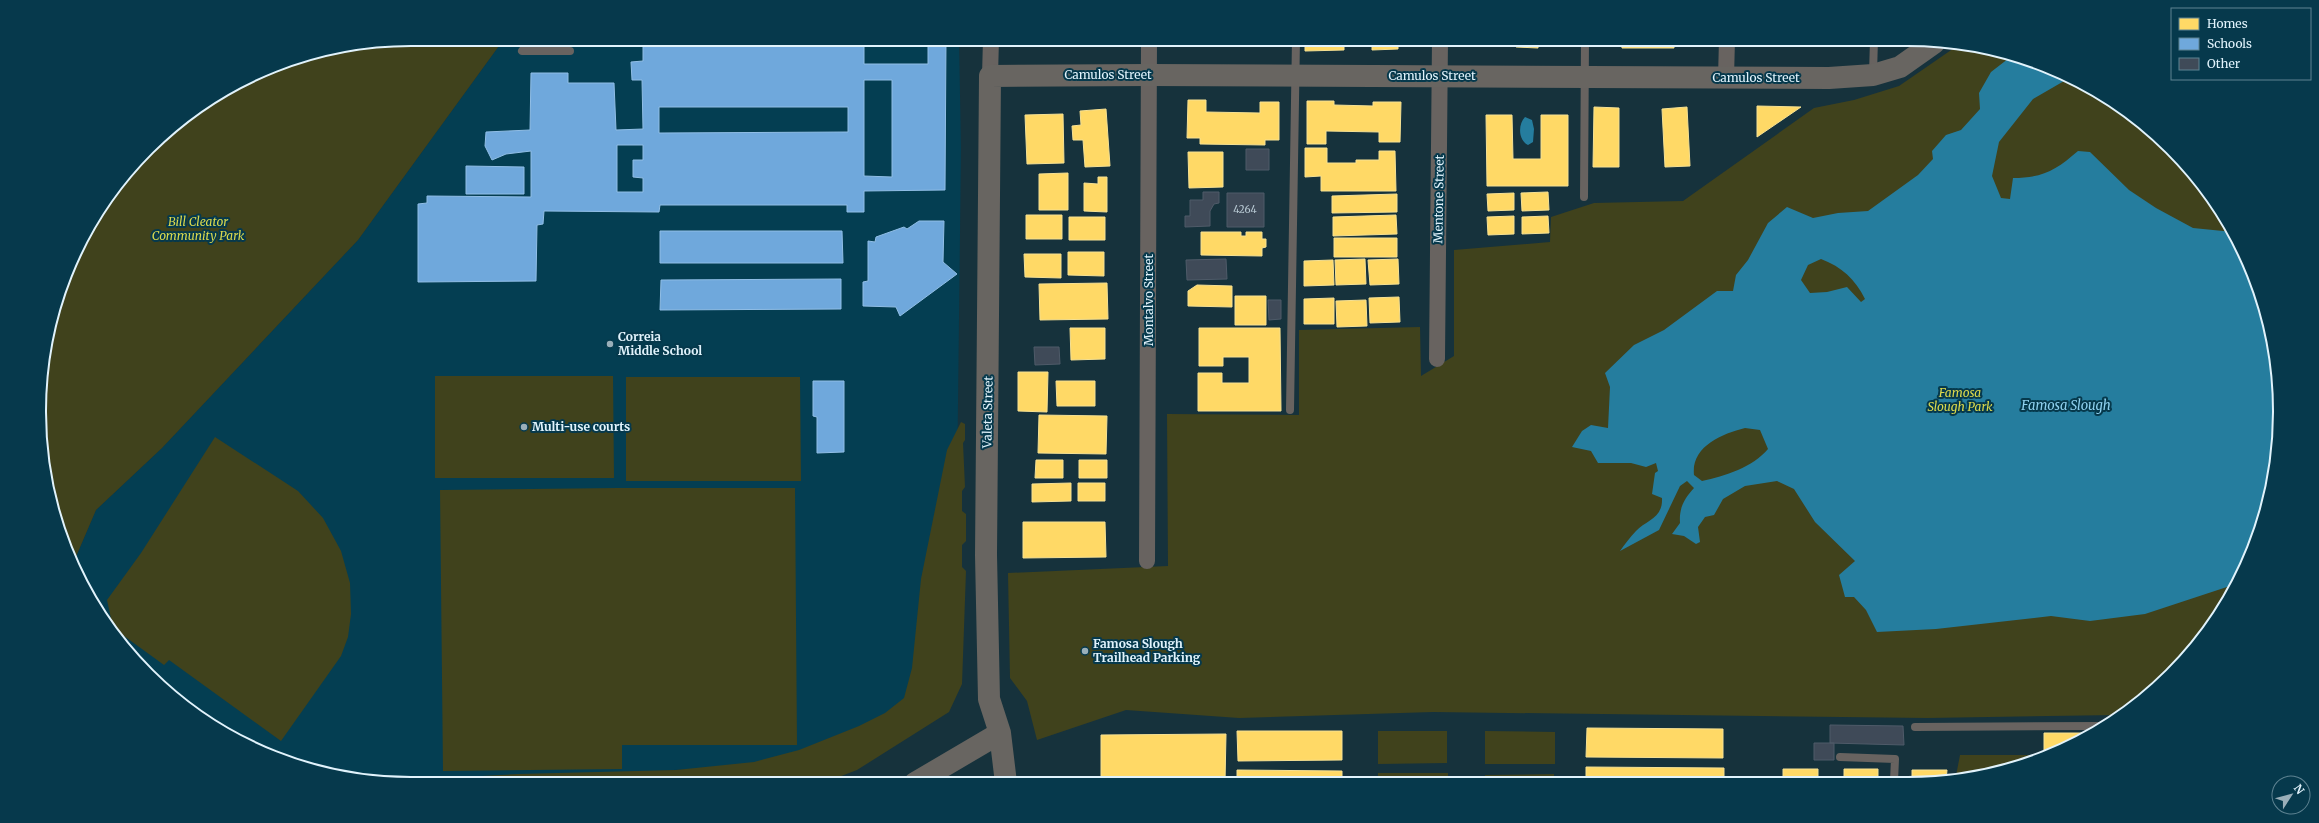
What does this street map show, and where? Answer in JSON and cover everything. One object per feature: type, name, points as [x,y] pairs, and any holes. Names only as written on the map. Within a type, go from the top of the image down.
[{"type":"street","name":"Valeta Street","points":[[991,46],[986,555],[989,699],[1000,733],[1005,777]]},
{"type":"street","name":"Montalvo Street","points":[[1147,561],[1149,46]]},
{"type":"street","name":"Mentone Street","points":[[1437,359],[1440,46]]},
{"type":"street","points":[[1726,78],[1727,46]]},
{"type":"street","name":"Camulos Street","points":[[990,76],[1149,75],[1829,78],[1873,75],[1900,67],[1927,47]]},
{"type":"street","points":[[925,777],[1000,733]]},
{"type":"lane","points":[[526,46],[522,51],[570,51]]},
{"type":"lane","points":[[1290,410],[1296,46]]},
{"type":"lane","points":[[1584,197],[1585,46]]},
{"type":"lane","points":[[1873,75],[1874,46]]},
{"type":"lane","points":[[1916,727],[2093,726]]},
{"type":"lane","points":[[1840,757],[1895,759],[1894,777]]},
{"type":"shaded area","name":"Correia Middle School","points":[[499,46],[959,46],[961,149],[955,660],[860,760],[543,777],[388,776],[340,770],[294,758],[250,739],[208,715],[153,670],[122,634],[95,594],[76,556],[96,510],[162,448],[358,240]]},
{"type":"green space","name":"Bill Cleator Community Park","points":[[412,46],[499,46],[358,240],[162,448],[96,510],[76,556],[65,529],[58,506],[49,459],[46,412],[49,364],[58,317],[65,294],[84,250],[108,208],[137,171],[153,153],[171,137],[208,108],[250,84],[294,65],[317,58],[364,49]]},
{"type":"green space","name":"Famosa Slough Park","points":[[1953,49],[2002,58],[2025,65],[2090,95],[2111,108],[2148,137],[2166,153],[2197,189],[2224,229],[2254,294],[2261,317],[2270,364],[2273,412],[2270,459],[2261,506],[2254,529],[2235,573],[2211,615],[2166,670],[2130,701],[2111,715],[1927,718],[1433,712],[1239,718],[1126,710],[1037,740],[1027,701],[1010,678],[1008,573],[1168,566],[1167,414],[1299,415],[1299,330],[1420,327],[1421,376],[1454,356],[1454,250],[1550,242],[1551,217],[1594,203],[1683,201],[1814,108],[1854,100],[1899,86]]},
{"type":"green space","name":"Multi-use courts","points":[[435,376],[613,376],[614,478],[435,478]]},
{"type":"green space","name":"Multi-use courts","points":[[626,377],[800,377],[801,481],[626,481]]},
{"type":"green space","points":[[961,422],[965,424],[965,440],[963,443],[965,487],[962,491],[962,511],[966,514],[966,541],[962,545],[962,567],[966,571],[962,684],[949,712],[857,770],[839,777],[462,777],[676,770],[754,762],[799,750],[859,726],[885,713],[904,698],[912,668],[921,579],[947,450]]},
{"type":"green space","points":[[215,437],[298,491],[323,518],[341,551],[350,583],[351,614],[348,637],[341,656],[281,741],[169,660],[164,665],[122,634],[111,619],[107,600],[141,553]]},
{"type":"green space","points":[[795,488],[797,745],[622,745],[622,769],[443,771],[440,490]]},
{"type":"green space","points":[[1378,731],[1447,731],[1447,763],[1378,764]]},
{"type":"green space","points":[[1485,731],[1555,732],[1555,764],[1485,764]]},
{"type":"green space","points":[[1960,755],[2032,755],[2002,765],[1956,774]]},
{"type":"green space","points":[[1378,773],[1448,773],[1448,777],[1378,777]]},
{"type":"green space","points":[[1554,774],[1554,777],[1485,777],[1485,775]]},
{"type":"water","name":"Famosa Slough","points":[[2007,60],[2025,65],[2063,81],[2033,99],[1999,142],[1992,176],[2001,198],[2010,199],[2013,178],[2024,178],[2048,172],[2056,168],[2078,151],[2090,152],[2129,190],[2156,208],[2193,228],[2225,231],[2235,250],[2254,294],[2261,317],[2270,364],[2273,412],[2270,459],[2261,506],[2245,551],[2228,587],[2145,614],[2090,621],[2051,616],[1936,629],[1877,632],[1866,610],[1854,597],[1845,597],[1839,575],[1855,561],[1815,522],[1794,489],[1777,481],[1745,486],[1723,499],[1714,515],[1705,517],[1698,527],[1700,542],[1696,544],[1684,536],[1672,534],[1680,523],[1680,513],[1683,504],[1687,496],[1694,488],[1687,481],[1680,486],[1659,530],[1620,551],[1640,527],[1657,515],[1662,505],[1662,498],[1652,494],[1655,473],[1658,471],[1656,463],[1646,467],[1631,463],[1598,463],[1591,451],[1572,447],[1582,431],[1591,425],[1608,428],[1610,387],[1605,373],[1634,345],[1664,330],[1717,291],[1733,291],[1736,275],[1748,260],[1768,223],[1787,207],[1813,218],[1838,213],[1868,211],[1918,175],[1933,159],[1932,151],[1946,135],[1961,130],[1980,109],[1979,93],[1991,72]],"holes":[[[1821,259],[1829,262],[1847,274],[1857,285],[1865,299],[1861,302],[1847,287],[1827,292],[1810,293],[1801,280],[1808,265]],[[1745,428],[1760,430],[1768,449],[1755,461],[1738,470],[1702,481],[1694,475],[1694,465],[1697,457],[1702,449],[1709,443],[1726,434]]]},
{"type":"water","points":[[1525,117],[1532,120],[1534,129],[1533,142],[1528,145],[1522,140],[1520,132],[1521,124]]},
{"type":"building: Homes","points":[[1305,46],[1344,46],[1344,50],[1305,51]]},
{"type":"building: Homes","points":[[1372,46],[1398,46],[1398,49],[1372,50]]},
{"type":"building: Homes","points":[[1538,46],[1538,48],[1516,47]]},
{"type":"building: Homes","points":[[1622,46],[1674,46],[1674,48],[1622,48]]},
{"type":"building: Homes","points":[[1188,100],[1206,100],[1206,112],[1260,113],[1260,102],[1279,102],[1279,140],[1265,140],[1265,145],[1200,144],[1200,138],[1187,138]]},
{"type":"building: Homes","points":[[1307,101],[1334,101],[1334,105],[1373,106],[1373,102],[1401,102],[1400,142],[1379,142],[1379,132],[1326,131],[1326,144],[1307,144]]},
{"type":"building: Homes","points":[[1757,106],[1801,107],[1757,137]]},
{"type":"building: Homes","points":[[1594,107],[1619,108],[1619,167],[1593,167]]},
{"type":"building: Homes","points":[[1687,107],[1690,166],[1665,167],[1662,109]]},
{"type":"building: Homes","points":[[1106,109],[1110,166],[1085,167],[1083,140],[1073,140],[1072,126],[1081,125],[1080,111]]},
{"type":"building: Homes","points":[[1063,114],[1064,163],[1027,164],[1025,115]]},
{"type":"building: Homes","points":[[1486,115],[1512,115],[1513,159],[1541,159],[1541,115],[1568,115],[1568,186],[1487,186]]},
{"type":"building: Homes","points":[[1305,148],[1327,148],[1327,163],[1356,163],[1356,160],[1379,160],[1379,151],[1395,151],[1396,191],[1321,191],[1321,176],[1305,177]]},
{"type":"building: Homes","points":[[1188,152],[1223,152],[1223,187],[1189,188]]},
{"type":"building: Homes","points":[[1068,173],[1068,210],[1039,210],[1039,174]]},
{"type":"building: Homes","points":[[1098,177],[1107,177],[1107,212],[1084,211],[1084,183],[1098,184]]},
{"type":"building: Homes","points":[[1548,192],[1549,210],[1522,211],[1521,193]]},
{"type":"building: Homes","points":[[1514,193],[1514,210],[1488,211],[1487,194]]},
{"type":"building: Homes","points":[[1397,194],[1397,212],[1332,213],[1332,196]]},
{"type":"building: Homes","points":[[1026,215],[1062,215],[1062,239],[1026,239]]},
{"type":"building: Homes","points":[[1396,215],[1397,234],[1333,236],[1333,217]]},
{"type":"building: Homes","points":[[1514,216],[1514,234],[1488,235],[1487,217]]},
{"type":"building: Homes","points":[[1548,216],[1549,233],[1522,234],[1522,217]]},
{"type":"building: Homes","points":[[1069,217],[1105,217],[1105,240],[1069,240]]},
{"type":"building: Homes","points":[[1201,232],[1241,232],[1241,236],[1246,236],[1246,232],[1262,232],[1262,239],[1266,239],[1266,247],[1262,248],[1262,256],[1201,255]]},
{"type":"building: Homes","points":[[1334,238],[1397,238],[1397,257],[1334,257]]},
{"type":"building: Homes","points":[[1068,252],[1104,252],[1104,276],[1068,275]]},
{"type":"building: Homes","points":[[1024,254],[1061,254],[1061,278],[1025,277]]},
{"type":"building: Homes","points":[[1365,259],[1366,284],[1336,285],[1335,260]]},
{"type":"building: Homes","points":[[1398,259],[1399,284],[1370,285],[1368,260]]},
{"type":"building: Homes","points":[[1333,260],[1334,285],[1304,286],[1304,261]]},
{"type":"building: Homes","points":[[1107,283],[1108,319],[1040,320],[1039,284]]},
{"type":"building: Homes","points":[[1197,285],[1232,286],[1232,307],[1188,306],[1188,291]]},
{"type":"building: Homes","points":[[1235,296],[1266,296],[1266,325],[1235,325]]},
{"type":"building: Homes","points":[[1399,297],[1400,322],[1370,323],[1369,298]]},
{"type":"building: Homes","points":[[1334,298],[1334,324],[1304,324],[1304,299]]},
{"type":"building: Homes","points":[[1366,300],[1367,326],[1337,327],[1336,301]]},
{"type":"building: Homes","points":[[1070,328],[1105,328],[1105,359],[1071,360]]},
{"type":"building: Homes","points":[[1199,328],[1280,328],[1281,411],[1198,411],[1198,373],[1222,373],[1222,383],[1249,383],[1249,357],[1223,357],[1223,366],[1199,366]]},
{"type":"building: Homes","points":[[1018,372],[1048,372],[1047,412],[1018,411]]},
{"type":"building: Homes","points":[[1056,381],[1095,381],[1095,406],[1057,406]]},
{"type":"building: Homes","points":[[1039,415],[1107,416],[1106,454],[1038,453]]},
{"type":"building: Homes","points":[[1036,460],[1063,460],[1063,478],[1035,478]]},
{"type":"building: Homes","points":[[1079,460],[1107,460],[1107,478],[1079,478]]},
{"type":"building: Homes","points":[[1071,483],[1071,501],[1032,502],[1032,484]]},
{"type":"building: Homes","points":[[1078,483],[1105,483],[1105,501],[1078,501]]},
{"type":"building: Homes","points":[[1023,522],[1105,522],[1106,557],[1023,558]]},
{"type":"building: Homes","points":[[1587,728],[1723,729],[1723,758],[1586,757]]},
{"type":"building: Homes","points":[[1237,731],[1342,731],[1342,760],[1238,761]]},
{"type":"building: Homes","points":[[2044,733],[2080,733],[2069,739],[2044,750]]},
{"type":"building: Homes","points":[[1226,734],[1225,777],[1101,777],[1101,735]]},
{"type":"building: Homes","points":[[1586,767],[1724,768],[1724,777],[1586,777]]},
{"type":"building: Homes","points":[[1783,769],[1818,769],[1818,777],[1783,777]]},
{"type":"building: Homes","points":[[1844,769],[1878,769],[1878,777],[1844,777]]},
{"type":"building: Homes","points":[[1237,770],[1342,771],[1342,777],[1237,777]]},
{"type":"building: Homes","points":[[1912,770],[1947,770],[1947,775],[1912,777]]},
{"type":"building: Schools","points":[[643,46],[864,46],[864,64],[928,64],[928,46],[946,46],[945,190],[864,191],[864,212],[847,212],[847,205],[660,205],[659,212],[544,211],[543,224],[537,225],[536,281],[418,282],[418,204],[427,203],[427,196],[531,197],[531,151],[506,154],[492,160],[485,146],[486,132],[530,130],[531,73],[568,73],[568,83],[614,83],[616,130],[643,129],[642,80],[632,80],[631,62],[643,61]],"holes":[[[864,80],[892,80],[892,177],[864,176]],[[659,107],[848,107],[848,132],[659,133]],[[617,145],[643,145],[643,160],[633,160],[633,177],[643,178],[643,192],[617,192]]]},
{"type":"building: Schools","points":[[466,166],[524,167],[524,194],[466,194]]},
{"type":"building: Schools","points":[[919,221],[944,221],[943,262],[957,274],[900,316],[896,307],[863,306],[863,282],[868,281],[868,241],[875,242],[876,237],[904,227],[907,229]]},
{"type":"building: Schools","points":[[660,231],[842,231],[843,263],[660,263]]},
{"type":"building: Schools","points":[[841,279],[841,309],[660,310],[661,280]]},
{"type":"building: Schools","points":[[813,381],[844,381],[844,452],[817,453],[817,417],[813,416]]},
{"type":"building: Other","points":[[1246,149],[1269,149],[1269,170],[1246,170]]},
{"type":"building: Other","points":[[1203,192],[1219,192],[1219,203],[1214,204],[1210,211],[1210,226],[1185,227],[1185,216],[1190,216],[1190,200],[1203,200]]},
{"type":"building: Other","points":[[1227,193],[1264,193],[1264,227],[1227,227]]},
{"type":"building: Other","points":[[1226,259],[1227,279],[1187,280],[1186,260]]},
{"type":"building: Other","points":[[1268,300],[1281,300],[1281,319],[1269,320]]},
{"type":"building: Other","points":[[1034,347],[1059,347],[1060,364],[1035,365]]},
{"type":"building: Other","points":[[1830,725],[1903,726],[1904,745],[1830,743]]},
{"type":"building: Other","points":[[1814,743],[1834,743],[1834,760],[1814,760]]},
{"type":"place","name":"Correia Middle School","points":[[610,344]]},
{"type":"place","name":"Multi-use courts","points":[[524,427]]},
{"type":"place","name":"Famosa Slough Trailhead Parking","points":[[1085,651]]}]
